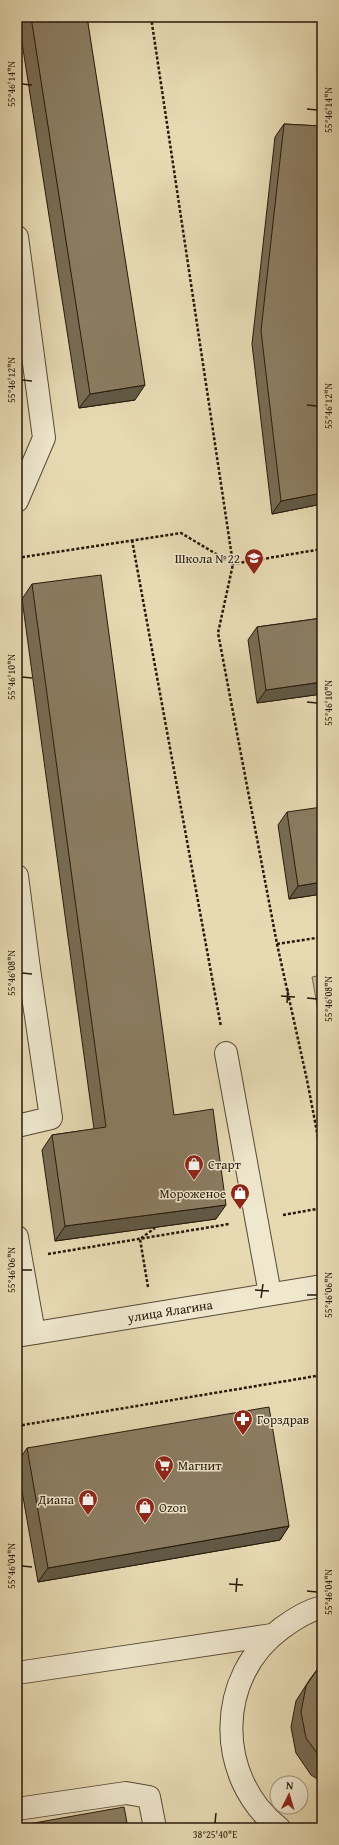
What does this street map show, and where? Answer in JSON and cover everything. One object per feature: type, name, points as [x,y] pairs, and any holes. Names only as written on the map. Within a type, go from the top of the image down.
[{"type":"street","points":[[17,237],[44,438],[17,501]]},
{"type":"street","points":[[17,876],[23,970],[51,1118],[17,1126]]},
{"type":"street","points":[[226,1053],[270,1294]]},
{"type":"street","points":[[17,1237],[21,1259],[25,1335]]},
{"type":"street","name":"улица Ялагина","points":[[25,1335],[322,1286]]},
{"type":"street","points":[[279,1828],[268,1819],[251,1798],[239,1775],[231,1742],[231,1716],[236,1692],[242,1676],[255,1654],[272,1635],[295,1619],[322,1607]]},
{"type":"street","points":[[17,1674],[272,1635]]},
{"type":"street","points":[[17,1809],[126,1793],[149,1797],[155,1828]]},
{"type":"path","points":[[151,17],[233,564],[218,633],[277,944],[307,1080],[322,1158]]},
{"type":"path","points":[[17,558],[181,533],[233,564],[322,549]]},
{"type":"path","points":[[132,540],[226,1053]]},
{"type":"path","points":[[277,944],[322,937]]},
{"type":"path","points":[[21,1259],[322,1208]]},
{"type":"path","points":[[140,1239],[155,1228]]},
{"type":"path","points":[[140,1239],[153,1314]]},
{"type":"path","points":[[17,1426],[322,1375]]},
{"type":"shaded area","points":[[322,975],[322,1032],[312,977]]},
{"type":"building","points":[[31,17],[87,17],[145,385],[90,394]]},
{"type":"building","points":[[284,124],[322,126],[322,493],[281,501],[261,331]]},
{"type":"building","points":[[101,575],[174,1115],[213,1109],[226,1205],[65,1226],[52,1135],[106,1127],[32,584]]},
{"type":"building","points":[[322,618],[322,682],[266,690],[257,627]]},
{"type":"building","points":[[322,807],[322,882],[298,886],[287,812]]},
{"type":"building","points":[[269,1407],[289,1526],[48,1568],[27,1448]]},
{"type":"building","points":[[322,1663],[322,1760],[306,1738],[301,1712],[306,1686]]},
{"type":"building","points":[[124,1807],[128,1828],[17,1828],[17,1826]]},
{"type":"place","name":"Школа №22","points":[[254,575]]},
{"type":"place","name":"Старт","points":[[194,1181]]},
{"type":"place","name":"Мороженое","points":[[240,1210]]},
{"type":"place","name":"Горздрав","points":[[243,1436]]},
{"type":"place","name":"Магнит","points":[[164,1482]]},
{"type":"place","name":"Диана","points":[[88,1516]]},
{"type":"place","name":"Ozon","points":[[145,1524]]}]
